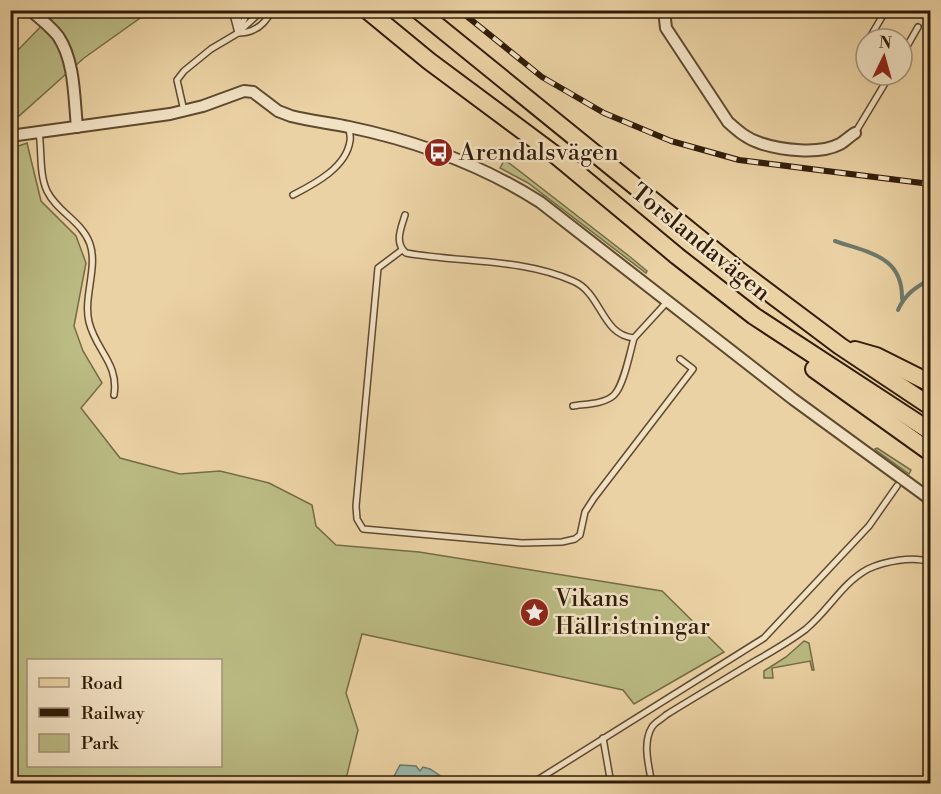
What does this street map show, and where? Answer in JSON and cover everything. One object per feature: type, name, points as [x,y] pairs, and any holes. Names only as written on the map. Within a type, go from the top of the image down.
[{"type":"main road","name":"Torslandavägen","points":[[367,10],[429,61],[558,157],[677,256],[754,316],[930,431]]},
{"type":"main road","name":"Torslandavägen","points":[[418,10],[736,268],[840,346],[930,406]]},
{"type":"main road","points":[[754,316],[770,336],[844,393],[930,452]]},
{"type":"main road","points":[[840,346],[876,356],[930,383]]},
{"type":"street","points":[[30,10],[48,25],[66,50],[74,91],[77,127]]},
{"type":"street","points":[[664,10],[666,28],[728,122],[740,134],[759,143],[808,151],[821,150],[840,144],[855,133]]},
{"type":"street","points":[[10,136],[184,111],[244,91],[253,92],[278,111],[291,116],[349,127],[445,155],[514,185],[568,223],[793,399],[930,499]]},
{"type":"lane","points":[[232,10],[238,33]]},
{"type":"lane","points":[[238,33],[239,10]]},
{"type":"lane","points":[[238,33],[250,33],[260,26],[272,10]]},
{"type":"lane","points":[[876,27],[886,10]]},
{"type":"lane","points":[[238,33],[247,12]]},
{"type":"lane","points":[[184,111],[177,80],[184,71],[211,49],[238,33],[255,17]]},
{"type":"lane","points":[[914,34],[918,27]]},
{"type":"lane","points":[[855,133],[883,87]]},
{"type":"lane","points":[[293,195],[321,180],[339,164],[350,142],[349,127]]},
{"type":"lane","points":[[39,132],[43,176],[48,192],[81,228],[91,246],[89,323],[97,344],[114,374],[114,395]]},
{"type":"lane","points":[[405,215],[398,239],[402,250],[406,253],[550,272],[576,282],[589,293],[615,332],[624,337],[634,338]]},
{"type":"lane","points":[[402,250],[378,268],[356,506],[357,519],[363,530],[522,543],[562,542],[575,539],[580,535],[585,513],[594,498],[693,369],[680,359]]},
{"type":"lane","points":[[573,406],[602,401],[613,396],[619,388],[634,338],[667,302]]},
{"type":"lane","points":[[531,783],[764,638],[869,526],[897,486]]},
{"type":"lane","points":[[652,783],[647,752],[648,737],[652,726],[666,715],[806,629],[822,614],[851,579],[885,563],[905,560],[930,562]]},
{"type":"lane","points":[[603,738],[610,783]]},
{"type":"green space","points":[[56,11],[150,11],[84,58],[19,116],[11,119],[10,49],[19,49]]},
{"type":"green space","points":[[27,143],[41,201],[76,236],[86,263],[74,326],[83,351],[102,383],[81,408],[120,458],[180,474],[220,471],[269,483],[312,505],[316,526],[336,545],[419,552],[662,591],[724,652],[634,704],[623,690],[362,634],[346,693],[358,730],[345,783],[11,783],[10,149]]},
{"type":"green space","points":[[504,161],[629,256],[647,271],[646,273],[528,183],[500,168]]},
{"type":"green space","points":[[877,448],[911,470],[909,474],[877,451],[875,449]]},
{"type":"green space","points":[[804,641],[809,643],[814,670],[812,670],[810,661],[772,668],[773,678],[764,678],[764,671],[786,657]]},
{"type":"shaded area","points":[[400,765],[416,766],[420,771],[423,767],[430,769],[451,783],[386,783],[391,782]]},
{"type":"waterway","points":[[835,241],[882,258],[897,273],[902,299]]},
{"type":"waterway","points":[[898,310],[911,292],[930,279]]},
{"type":"railway","points":[[459,10],[542,77],[604,113],[671,141],[739,160],[930,184]]},
{"type":"place","name":"Arendalsvägen","points":[[438,152]]},
{"type":"place","name":"Vikans Hällristningar","points":[[534,612]]}]
